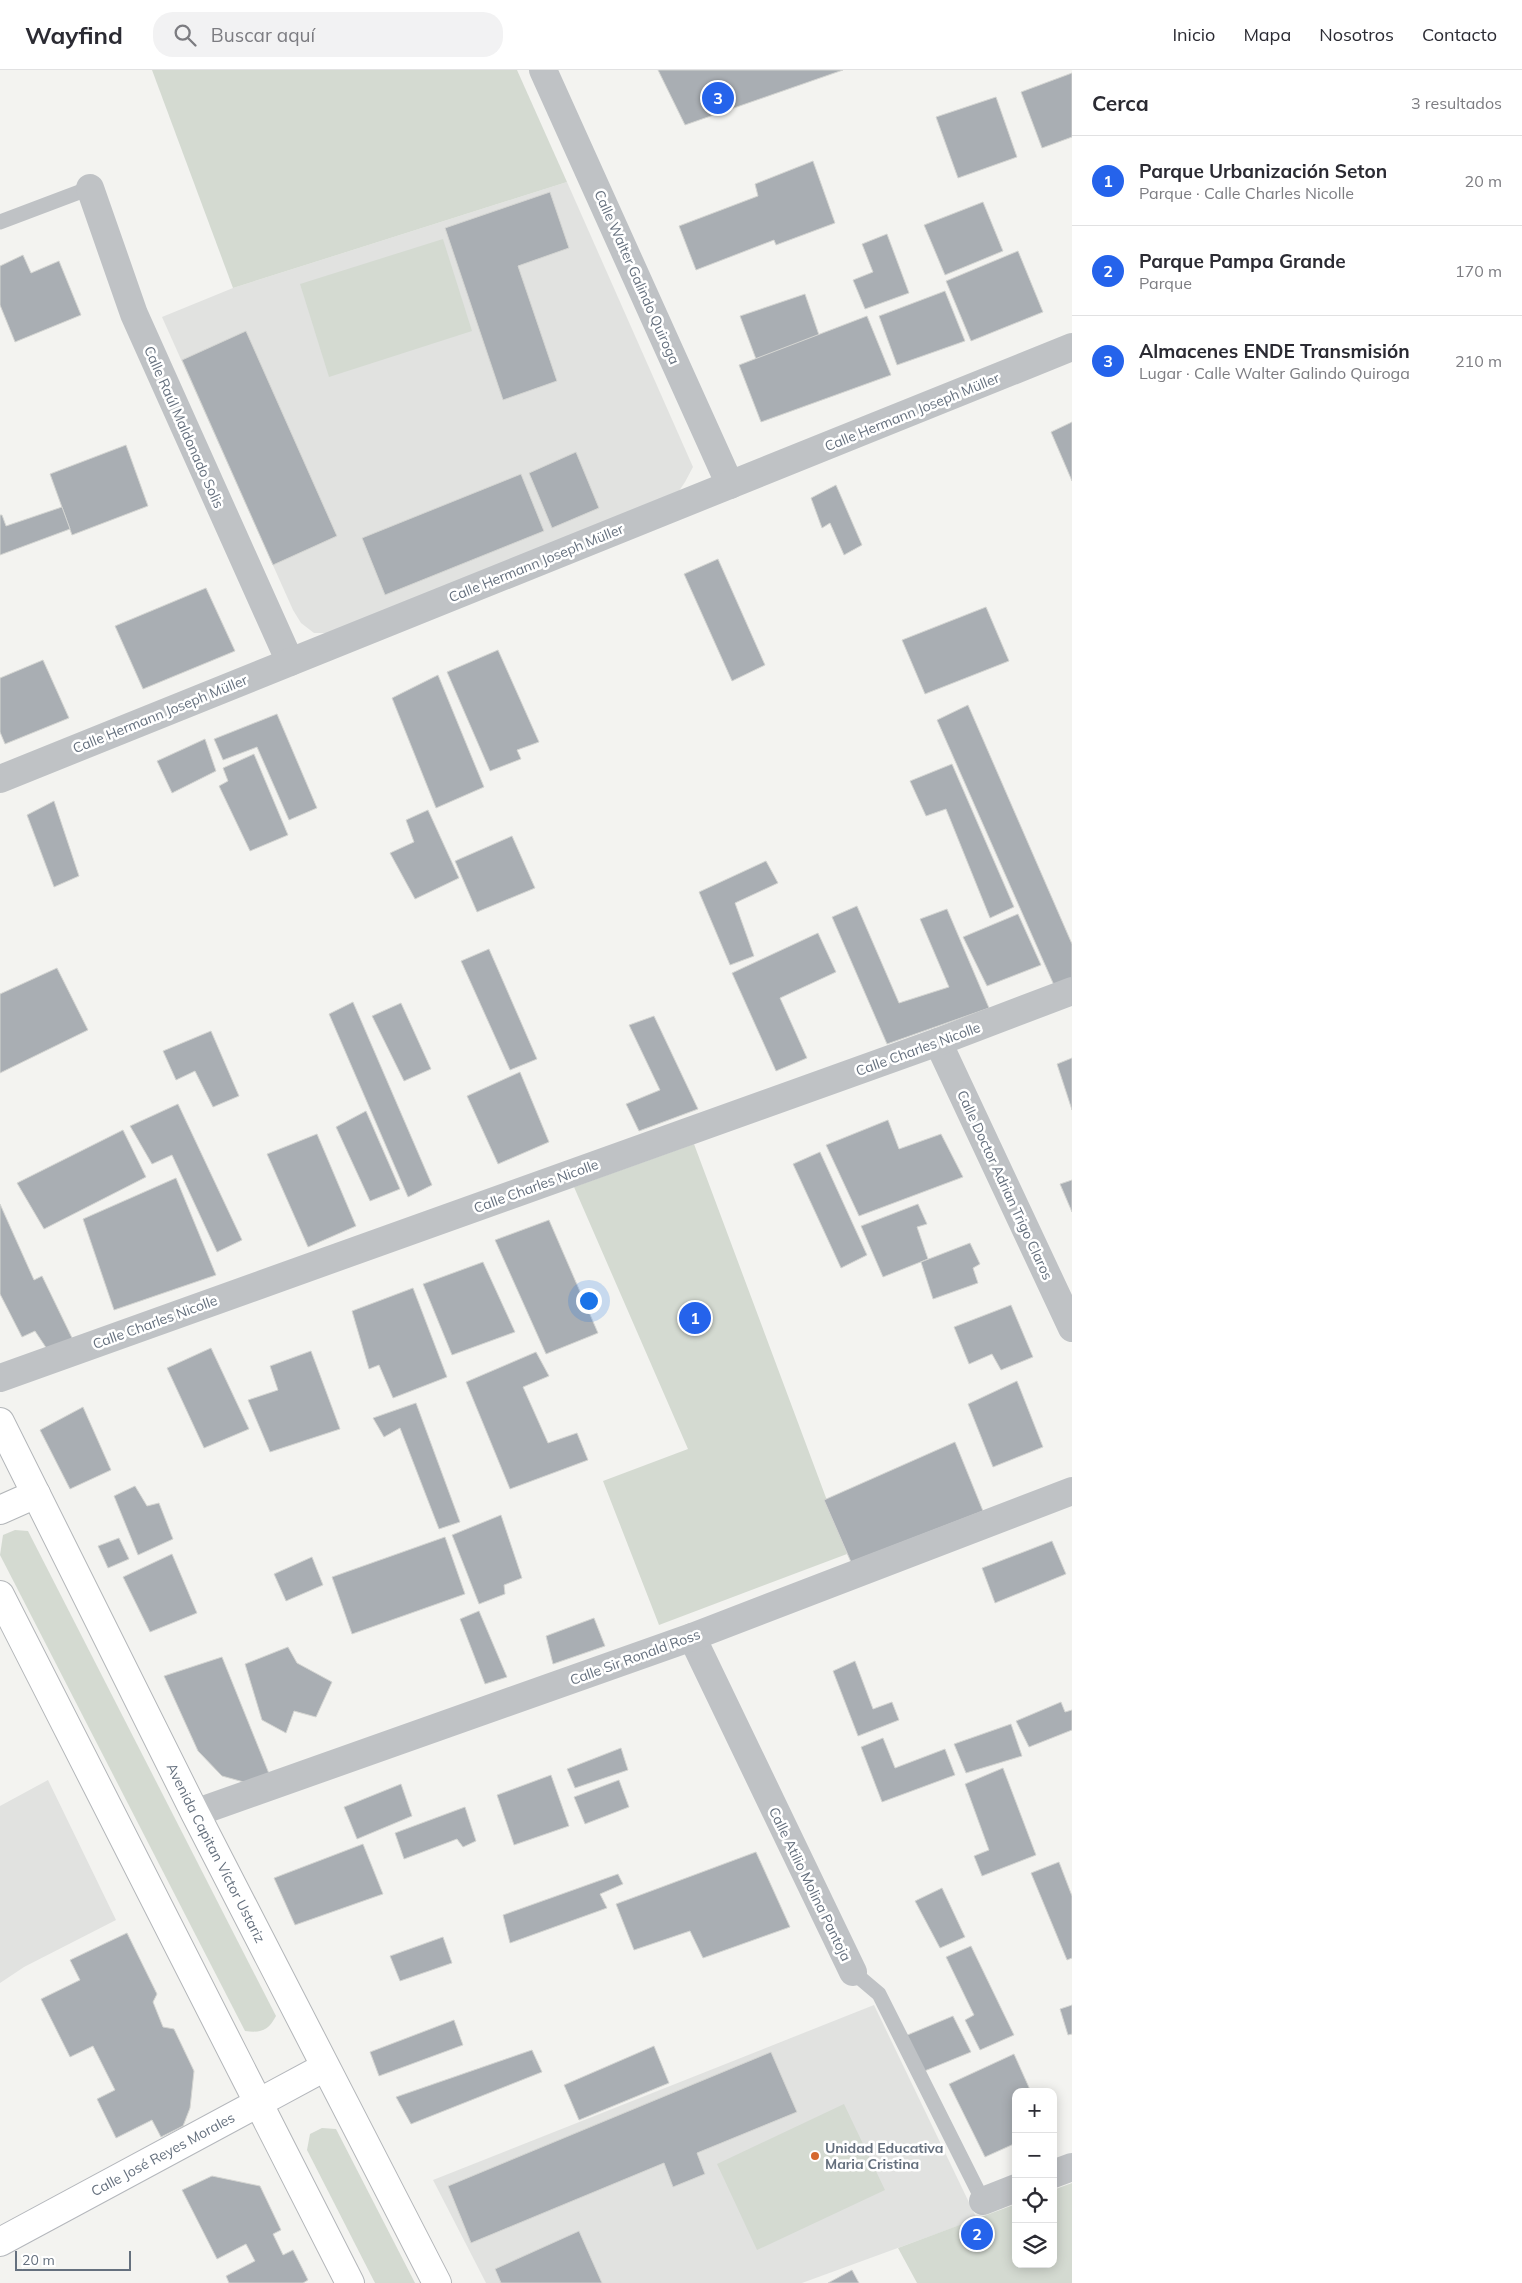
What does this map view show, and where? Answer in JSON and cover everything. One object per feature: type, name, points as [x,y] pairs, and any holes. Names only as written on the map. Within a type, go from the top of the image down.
[{"type":"main road","name":"Avenida Capitan Víctor Ustariz","points":[[0,1422],[195,1813],[437,2283]]},
{"type":"main road","points":[[0,1510],[36,1494]]},
{"type":"main road","points":[[0,1595],[350,2283]]},
{"type":"main road","name":"Calle José Reyes Morales","points":[[0,2242],[325,2067]]},
{"type":"street","name":"Calle Walter Galindo Quiroga","points":[[543,70],[730,485]]},
{"type":"street","name":"Calle Raúl Maldonado Solis","points":[[90,188],[134,314],[290,662]]},
{"type":"street","name":"Calle Hermann Joseph Müller","points":[[0,780],[1072,347]]},
{"type":"street","name":"Calle Charles Nicolle","points":[[0,1378],[938,1042],[1072,991]]},
{"type":"street","name":"Calle Doctor Adrian Trigo Claros","points":[[938,1042],[1072,1328]]},
{"type":"street","name":"Calle Sir Ronald Ross","points":[[195,1813],[692,1637],[1072,1491]]},
{"type":"street","name":"Calle Atilio Molina Pantoja","points":[[692,1637],[852,1972]]},
{"type":"street","points":[[1057,2172],[1072,2166]]},
{"type":"street","points":[[983,2201],[1012,2190]]},
{"type":"lane","points":[[0,222],[90,188]]},
{"type":"lane","name":"Calle Atilio Molina Pantoja","points":[[852,1972],[879,1994],[983,2201]]},
{"type":"shaded area","points":[[152,70],[517,70],[567,182],[233,288]]},
{"type":"shaded area","points":[[567,182],[693,467],[685,482],[679,491],[332,633],[314,633],[301,623],[293,610],[162,317],[233,288]]},
{"type":"shaded area","points":[[443,239],[472,331],[329,377],[300,284]]},
{"type":"shaded area","points":[[694,1144],[847,1554],[659,1625],[603,1481],[688,1449],[574,1187]]},
{"type":"shaded area","points":[[15,1530],[28,1531],[276,2016],[264,2030],[255,2032],[245,2031],[0,1555],[3,1535]]},
{"type":"shaded area","points":[[48,1780],[116,1920],[24,1967],[0,1983],[0,1806]]},
{"type":"shaded area","points":[[874,2005],[977,2219],[802,2283],[486,2283],[433,2180]]},
{"type":"shaded area","points":[[844,2104],[885,2190],[757,2250],[717,2164]]},
{"type":"shaded area","points":[[322,2128],[336,2129],[415,2283],[375,2283],[307,2150],[310,2134]]},
{"type":"shaded area","points":[[1072,2183],[1072,2283],[917,2283],[898,2248],[1012,2205],[1012,2268],[1057,2268],[1057,2189]]},
{"type":"building","points":[[658,70],[843,70],[685,125]]},
{"type":"building","points":[[1072,73],[1072,137],[1042,148],[1021,92]]},
{"type":"building","points":[[996,97],[1017,157],[958,178],[936,117]]},
{"type":"building","points":[[813,161],[835,223],[776,245],[774,240],[696,270],[679,226],[758,196],[755,184]]},
{"type":"building","points":[[550,192],[569,248],[518,266],[557,381],[503,400],[445,228]]},
{"type":"building","points":[[983,202],[1003,251],[945,275],[924,225]]},
{"type":"building","points":[[887,234],[909,293],[865,309],[853,280],[873,272],[862,244]]},
{"type":"building","points":[[1018,251],[1043,312],[971,341],[946,281]]},
{"type":"building","points":[[23,255],[31,273],[59,261],[81,315],[15,342],[0,305],[0,266]]},
{"type":"building","points":[[945,291],[965,341],[897,365],[879,316]]},
{"type":"building","points":[[805,294],[819,335],[756,359],[740,316]]},
{"type":"building","points":[[867,316],[891,375],[761,422],[739,365]]},
{"type":"building","points":[[246,331],[337,536],[273,565],[182,360]]},
{"type":"building","points":[[1072,422],[1072,481],[1051,432]]},
{"type":"building","points":[[126,445],[148,506],[72,535],[50,474]]},
{"type":"building","points":[[576,452],[599,508],[552,528],[529,473]]},
{"type":"building","points":[[521,474],[544,531],[385,595],[362,538]]},
{"type":"building","points":[[836,485],[862,545],[844,555],[830,523],[822,528],[811,498]]},
{"type":"building","points":[[62,507],[70,529],[0,555],[0,515],[2,515],[6,526]]},
{"type":"building","points":[[718,559],[765,665],[732,681],[684,574]]},
{"type":"building","points":[[206,588],[235,651],[143,689],[115,626]]},
{"type":"building","points":[[986,607],[1009,661],[925,694],[902,640]]},
{"type":"building","points":[[498,650],[539,742],[517,750],[521,759],[490,771],[447,672]]},
{"type":"building","points":[[43,660],[69,718],[5,744],[0,732],[0,678]]},
{"type":"building","points":[[438,675],[484,787],[436,808],[392,698]]},
{"type":"building","points":[[968,705],[1072,944],[1072,986],[1057,992],[937,720]]},
{"type":"building","points":[[277,714],[317,808],[289,820],[257,747],[223,760],[214,739]]},
{"type":"building","points":[[205,739],[216,771],[172,793],[157,761]]},
{"type":"building","points":[[254,754],[288,835],[250,851],[219,786],[228,781],[223,768]]},
{"type":"building","points":[[952,764],[1014,907],[990,918],[946,809],[926,816],[910,781]]},
{"type":"building","points":[[54,801],[79,876],[54,887],[27,815]]},
{"type":"building","points":[[428,810],[459,878],[415,899],[390,853],[414,842],[406,820]]},
{"type":"building","points":[[512,836],[535,888],[477,912],[455,861]]},
{"type":"building","points":[[766,861],[778,883],[735,903],[754,956],[730,965],[699,892]]},
{"type":"building","points":[[857,906],[899,1003],[949,987],[920,919],[947,909],[989,1008],[887,1044],[832,917]]},
{"type":"building","points":[[1018,914],[1041,965],[987,986],[963,937]]},
{"type":"building","points":[[818,933],[836,972],[780,998],[807,1058],[776,1071],[732,973]]},
{"type":"building","points":[[489,949],[537,1059],[510,1070],[461,961]]},
{"type":"building","points":[[57,968],[88,1030],[0,1073],[0,994]]},
{"type":"building","points":[[353,1002],[432,1185],[408,1197],[329,1014]]},
{"type":"building","points":[[401,1003],[431,1069],[404,1081],[372,1016]]},
{"type":"building","points":[[654,1016],[698,1109],[639,1131],[626,1104],[660,1090],[629,1025]]},
{"type":"building","points":[[211,1031],[239,1096],[213,1107],[195,1071],[176,1080],[163,1051]]},
{"type":"building","points":[[1072,1058],[1072,1110],[1057,1064]]},
{"type":"building","points":[[520,1072],[549,1142],[498,1164],[467,1096]]},
{"type":"building","points":[[178,1104],[242,1240],[217,1252],[172,1155],[152,1164],[130,1126]]},
{"type":"building","points":[[366,1111],[400,1189],[370,1201],[336,1127]]},
{"type":"building","points":[[888,1120],[899,1149],[941,1134],[963,1177],[859,1216],[826,1145]]},
{"type":"building","points":[[123,1130],[146,1177],[44,1229],[17,1183]]},
{"type":"building","points":[[317,1134],[356,1226],[308,1247],[267,1154]]},
{"type":"building","points":[[820,1152],[867,1255],[841,1268],[793,1164]]},
{"type":"building","points":[[176,1178],[216,1275],[114,1310],[83,1219]]},
{"type":"building","points":[[1072,1180],[1072,1212],[1060,1184]]},
{"type":"building","points":[[0,1204],[34,1280],[42,1276],[74,1342],[51,1355],[35,1331],[22,1337],[0,1294]]},
{"type":"building","points":[[918,1204],[927,1224],[917,1227],[928,1259],[883,1277],[861,1226]]},
{"type":"building","points":[[549,1220],[598,1333],[546,1354],[495,1240]]},
{"type":"building","points":[[970,1243],[980,1264],[973,1268],[978,1283],[933,1299],[921,1262]]},
{"type":"building","points":[[483,1262],[515,1332],[452,1355],[423,1284]]},
{"type":"building","points":[[413,1288],[447,1377],[393,1398],[379,1365],[369,1369],[352,1311]]},
{"type":"building","points":[[1011,1305],[1033,1357],[1001,1370],[992,1354],[969,1364],[954,1327]]},
{"type":"building","points":[[211,1348],[249,1429],[204,1448],[167,1368]]},
{"type":"building","points":[[311,1351],[340,1429],[270,1452],[248,1400],[278,1390],[270,1366]]},
{"type":"building","points":[[536,1352],[549,1376],[523,1387],[548,1443],[577,1433],[588,1460],[510,1489],[466,1382]]},
{"type":"building","points":[[1017,1381],[1043,1447],[993,1467],[968,1404]]},
{"type":"building","points":[[416,1403],[460,1522],[439,1529],[400,1428],[384,1437],[373,1418]]},
{"type":"building","points":[[83,1407],[111,1470],[70,1489],[40,1430]]},
{"type":"building","points":[[955,1442],[983,1511],[851,1562],[824,1500]]},
{"type":"building","points":[[135,1486],[147,1506],[159,1503],[173,1539],[138,1555],[114,1496]]},
{"type":"building","points":[[501,1515],[522,1578],[504,1585],[505,1594],[479,1604],[452,1535]]},
{"type":"building","points":[[445,1537],[465,1594],[352,1634],[332,1577]]},
{"type":"building","points":[[119,1538],[129,1559],[108,1568],[98,1546]]},
{"type":"building","points":[[1052,1541],[1066,1574],[995,1603],[982,1568]]},
{"type":"building","points":[[172,1554],[197,1613],[150,1632],[123,1577]]},
{"type":"building","points":[[312,1557],[323,1585],[286,1601],[274,1574]]},
{"type":"building","points":[[479,1611],[507,1677],[485,1684],[460,1619]]},
{"type":"building","points":[[594,1618],[605,1646],[553,1664],[546,1636]]},
{"type":"building","points":[[288,1647],[297,1663],[332,1682],[316,1717],[294,1711],[286,1733],[262,1720],[245,1664]]},
{"type":"building","points":[[222,1657],[270,1776],[251,1784],[222,1776],[198,1751],[164,1676]]},
{"type":"building","points":[[855,1661],[873,1709],[892,1702],[899,1720],[858,1736],[833,1671]]},
{"type":"building","points":[[1061,1702],[1065,1712],[1072,1710],[1072,1730],[1029,1747],[1016,1721]]},
{"type":"building","points":[[1011,1724],[1022,1756],[966,1773],[954,1744]]},
{"type":"building","points":[[883,1738],[895,1768],[945,1749],[955,1775],[882,1802],[861,1747]]},
{"type":"building","points":[[621,1748],[628,1770],[575,1788],[567,1769]]},
{"type":"building","points":[[1003,1768],[1036,1855],[982,1876],[974,1856],[989,1850],[965,1784]]},
{"type":"building","points":[[551,1775],[569,1826],[514,1845],[497,1795]]},
{"type":"building","points":[[619,1780],[629,1807],[585,1824],[574,1797]]},
{"type":"building","points":[[401,1784],[412,1816],[357,1839],[344,1807]]},
{"type":"building","points":[[465,1807],[476,1841],[463,1847],[457,1839],[404,1859],[395,1833]]},
{"type":"building","points":[[363,1844],[383,1894],[295,1925],[274,1878]]},
{"type":"building","points":[[756,1852],[790,1927],[703,1958],[690,1931],[634,1950],[616,1904]]},
{"type":"building","points":[[1059,1862],[1072,1896],[1072,1958],[1067,1960],[1031,1873]]},
{"type":"building","points":[[618,1874],[623,1884],[600,1894],[607,1908],[510,1943],[503,1915]]},
{"type":"building","points":[[942,1888],[965,1937],[940,1948],[915,1901]]},
{"type":"building","points":[[127,1933],[157,1994],[153,2002],[163,2027],[174,2029],[194,2071],[190,2108],[183,2126],[161,2137],[152,2120],[116,2138],[97,2099],[115,2090],[93,2046],[70,2057],[41,1999],[80,1980],[70,1960]]},
{"type":"building","points":[[443,1937],[452,1963],[400,1981],[390,1956]]},
{"type":"building","points":[[971,1946],[1014,2035],[980,2050],[965,2020],[974,2015],[946,1957]]},
{"type":"building","points":[[1072,2005],[1072,2034],[1068,2035],[1060,2009]]},
{"type":"building","points":[[953,2016],[971,2052],[922,2072],[905,2036]]},
{"type":"building","points":[[454,2020],[463,2045],[379,2076],[370,2052]]},
{"type":"building","points":[[654,2046],[669,2083],[579,2120],[564,2085]]},
{"type":"building","points":[[532,2050],[542,2072],[411,2124],[396,2097]]},
{"type":"building","points":[[771,2052],[797,2112],[697,2153],[705,2174],[673,2187],[664,2163],[471,2243],[448,2186]]},
{"type":"building","points":[[1014,2054],[1029,2088],[1012,2088],[1012,2145],[985,2157],[949,2084]]},
{"type":"building","points":[[212,2176],[260,2186],[281,2230],[273,2234],[283,2255],[293,2250],[308,2280],[303,2283],[229,2283],[226,2276],[255,2261],[246,2244],[217,2259],[182,2190]]},
{"type":"building","points":[[579,2231],[602,2283],[501,2283],[495,2269]]},
{"type":"building","points":[[852,2270],[859,2283],[828,2283]]},
{"type":"place","name":"Almacenes ENDE Transmisión","points":[[718,98]]},
{"type":"place","name":"Parque Urbanización Seton","points":[[695,1318]]},
{"type":"place","name":"Unidad Educativa Maria Cristina","points":[[815,2156]]},
{"type":"place","name":"Parque Pampa Grande","points":[[977,2234]]}]
